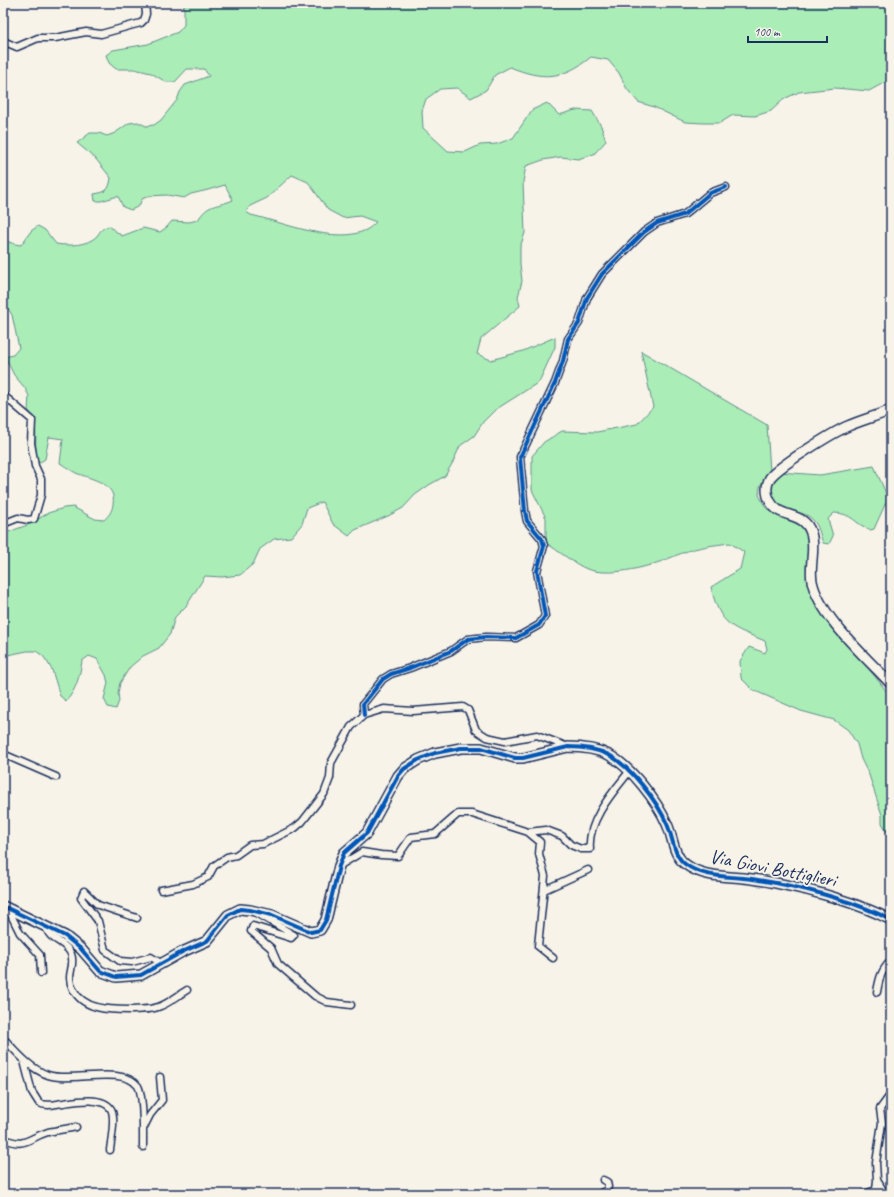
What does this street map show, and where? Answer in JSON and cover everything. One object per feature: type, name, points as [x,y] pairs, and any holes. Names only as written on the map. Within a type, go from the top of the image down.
[{"type":"street","points":[[3,41],[17,47],[38,38],[55,38],[86,32],[101,34],[141,23],[146,14],[145,3]]},
{"type":"street","points":[[364,715],[363,704],[383,678],[451,651],[468,639],[486,637],[516,638],[539,625],[545,616],[537,571],[544,546],[542,539],[527,521],[520,457],[555,383],[563,361],[568,339],[579,324],[587,298],[602,274],[644,232],[657,223],[685,214],[710,193],[726,187]]},
{"type":"street","points":[[3,396],[32,420],[31,444],[35,466],[41,479],[41,495],[34,519],[28,520],[18,518],[3,524]]},
{"type":"street","points":[[891,410],[847,427],[809,450],[774,473],[768,481],[767,488],[769,500],[776,509],[796,517],[805,522],[809,527],[814,545],[811,562],[812,577],[814,589],[820,600],[845,634],[891,684]]},
{"type":"street","points":[[161,890],[193,884],[208,877],[214,866],[227,857],[236,855],[250,845],[263,844],[295,828],[302,822],[324,794],[330,778],[331,763],[352,727],[364,715],[384,709],[413,711],[463,707],[468,710],[476,730],[487,737],[505,740],[537,735],[568,746]]},
{"type":"street","name":"Via Giovi Bottiglieri","points":[[3,906],[47,928],[57,931],[72,941],[100,971],[111,976],[122,978],[141,975],[192,947],[208,941],[223,921],[234,911],[245,909],[272,915],[306,932],[317,932],[322,928],[326,920],[339,866],[344,853],[370,829],[398,776],[409,766],[418,760],[435,754],[461,748],[481,748],[515,758],[523,758],[568,746],[583,748],[608,755],[629,772],[645,789],[660,810],[669,828],[677,856],[690,868],[705,874],[758,880],[799,888],[846,902],[891,920]]},
{"type":"street","points":[[3,754],[56,777]]},
{"type":"street","points":[[528,832],[546,830],[562,836],[571,845],[581,849],[590,849],[589,841],[593,826],[609,797],[629,772]]},
{"type":"street","points":[[339,866],[362,852],[398,856],[411,837],[435,834],[458,814],[472,814],[528,832],[540,842],[539,854],[545,876],[538,946],[553,958]]},
{"type":"street","points":[[544,890],[588,870]]},
{"type":"street","points":[[137,918],[98,905],[84,891],[81,898],[98,921],[105,950],[120,961],[132,962],[151,957],[161,963]]},
{"type":"street","points":[[3,906],[11,915],[20,933],[40,955],[41,973]]},
{"type":"street","points":[[250,910],[294,935],[291,938],[253,926],[251,931],[271,948],[278,964],[315,996],[327,1002],[351,1005]]},
{"type":"street","points":[[47,928],[51,936],[65,945],[70,952],[73,960],[69,981],[75,994],[97,1007],[112,1010],[152,1009],[164,1004],[187,990]]},
{"type":"street","points":[[889,963],[891,974]]},
{"type":"street","points":[[877,992],[879,977],[889,963]]},
{"type":"street","points":[[3,1040],[6,1041],[24,1061],[48,1075],[55,1077],[111,1076],[128,1079],[137,1086],[140,1091],[143,1147]]},
{"type":"street","points":[[24,1061],[32,1092],[39,1103],[48,1105],[94,1101],[102,1103],[111,1109],[113,1118],[110,1150]]},
{"type":"street","points":[[143,1129],[146,1126],[150,1115],[162,1100],[160,1077]]},
{"type":"street","points":[[864,1194],[876,1192],[876,1163],[882,1123],[880,1109],[891,1094]]},
{"type":"street","points":[[3,1138],[12,1142],[22,1143],[47,1132],[76,1127]]},
{"type":"street","points":[[599,1194],[607,1190],[608,1187],[607,1182],[603,1180]]},
{"type":"street","points":[[877,1180],[885,1194]]},
{"type":"green space","points":[[184,3],[891,3],[891,79],[869,91],[835,88],[799,92],[784,99],[771,111],[755,116],[733,115],[720,123],[685,122],[654,107],[638,102],[627,89],[619,73],[608,60],[591,57],[581,65],[571,70],[552,76],[532,74],[510,67],[495,75],[486,90],[471,98],[457,88],[440,89],[426,99],[422,111],[423,128],[448,151],[465,152],[480,145],[497,144],[513,138],[532,110],[547,103],[559,115],[575,110],[592,111],[601,126],[606,141],[594,154],[578,159],[561,157],[543,160],[526,166],[523,182],[525,233],[520,247],[522,281],[518,297],[520,306],[481,339],[477,354],[491,360],[523,351],[555,337],[555,347],[539,382],[495,410],[483,422],[474,436],[460,446],[445,476],[415,495],[403,508],[355,530],[349,536],[333,524],[322,502],[307,508],[302,524],[291,537],[274,539],[260,549],[253,564],[240,575],[222,577],[205,576],[187,605],[175,617],[170,634],[159,648],[143,656],[130,667],[120,683],[118,693],[119,701],[116,709],[108,707],[104,699],[108,683],[106,675],[97,659],[89,656],[82,661],[77,682],[66,701],[60,696],[52,670],[48,663],[43,656],[36,651],[27,651],[3,656],[3,534],[30,524],[48,513],[64,508],[73,507],[95,519],[104,520],[112,509],[113,497],[111,491],[102,483],[76,473],[60,463],[63,439],[49,437],[45,459],[39,463],[36,449],[36,429],[32,416],[28,410],[29,396],[25,388],[14,375],[5,357],[13,355],[19,348],[12,315],[3,300],[3,240],[21,245],[31,231],[38,226],[45,230],[56,244],[66,245],[88,242],[97,236],[103,228],[109,226],[122,236],[143,228],[160,232],[172,221],[189,222],[198,220],[209,208],[233,200],[225,185],[191,194],[184,198],[167,195],[149,196],[142,199],[139,206],[131,210],[123,207],[118,196],[101,201],[95,201],[94,194],[106,190],[109,186],[111,178],[95,158],[77,143],[90,133],[99,133],[107,136],[115,133],[129,123],[138,122],[146,126],[154,125],[161,120],[177,100],[185,85],[209,76],[204,69],[187,69],[175,82],[166,82],[151,73],[134,69],[116,69],[109,63],[106,55],[113,50],[148,44],[178,32],[184,25]],"holes":[[[292,175],[308,182],[328,210],[343,218],[360,216],[376,222],[366,230],[354,234],[325,234],[293,227],[251,215],[246,212],[250,206],[267,198]]]},
{"type":"green space","points":[[641,351],[767,425],[770,471],[760,486],[759,495],[766,508],[777,514],[800,522],[807,530],[810,544],[807,560],[808,572],[837,633],[863,661],[891,697],[891,735],[888,742],[891,747],[891,829],[887,832],[882,823],[882,815],[869,775],[861,759],[857,744],[848,730],[834,720],[801,711],[753,690],[741,678],[740,661],[749,647],[765,653],[767,649],[765,641],[735,628],[723,618],[718,610],[711,587],[740,569],[744,552],[730,543],[706,546],[657,563],[616,572],[606,572],[587,569],[572,561],[546,543],[546,518],[532,490],[532,456],[544,442],[562,431],[597,432],[637,424],[653,407]]},
{"type":"green space","points":[[874,466],[888,498],[874,529],[871,530],[865,528],[850,517],[840,513],[834,513],[828,519],[833,536],[829,544],[823,543],[818,528],[813,520],[802,513],[782,508],[773,501],[771,494],[772,479],[779,472],[820,475]]},
{"type":"cycle path","points":[[364,715],[363,704],[383,679],[391,674],[451,651],[468,639],[486,637],[516,638],[539,625],[545,616],[537,571],[544,546],[542,539],[527,521],[520,457],[555,383],[563,361],[568,339],[579,323],[587,298],[602,274],[644,232],[657,223],[685,214],[710,193],[726,187]]},
{"type":"cycle path","points":[[3,906],[65,936],[81,949],[100,971],[116,977],[141,975],[182,952],[207,941],[228,915],[240,909],[272,915],[311,932],[320,930],[326,920],[339,866],[344,853],[367,833],[398,776],[404,769],[418,760],[435,753],[461,748],[481,748],[515,758],[523,758],[568,747],[578,747],[599,751],[609,755],[617,760],[634,776],[650,795],[663,815],[678,856],[685,864],[692,868],[706,874],[747,878],[805,889],[865,908],[891,920]]}]
